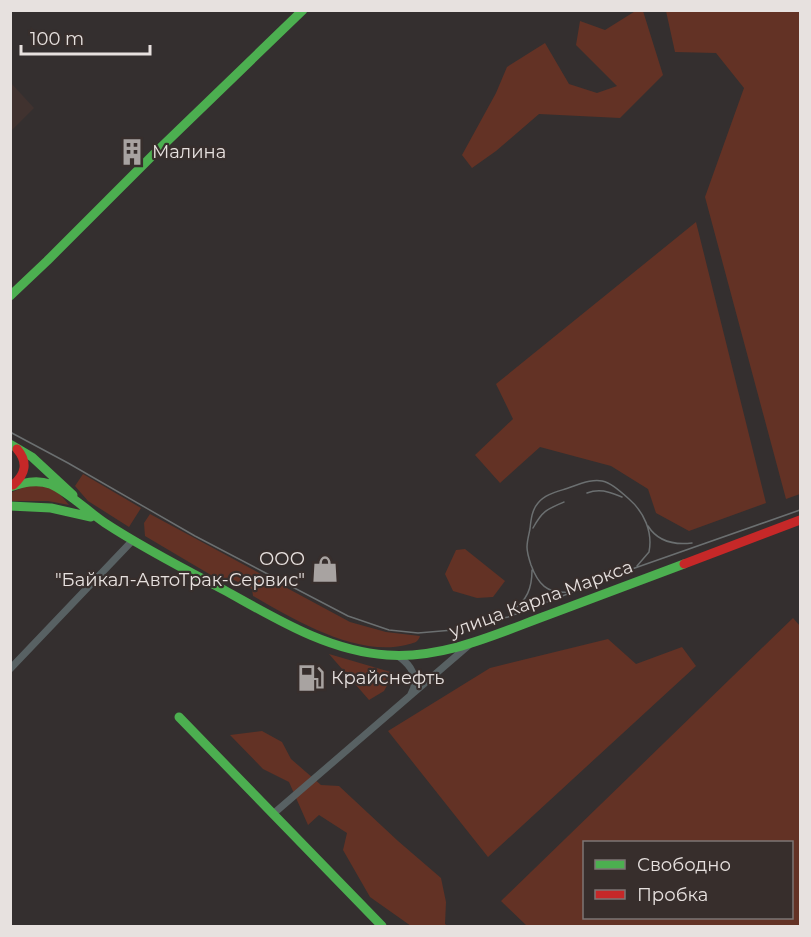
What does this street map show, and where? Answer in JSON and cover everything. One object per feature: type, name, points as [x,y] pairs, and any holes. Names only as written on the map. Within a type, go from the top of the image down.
[{"type":"street","points":[[10,296],[303,10]]},
{"type":"street","points":[[10,487],[22,477],[25,464],[22,454],[11,445]]},
{"type":"street","name":"улица Карла Маркса","points":[[11,445],[33,457],[99,519]]},
{"type":"street","name":"улица Карла Маркса","points":[[10,487],[36,481],[50,484],[133,540],[299,630],[339,646],[373,654],[398,656],[433,653],[470,644],[801,520]]},
{"type":"street","points":[[10,506],[59,508],[99,519]]},
{"type":"street","points":[[10,669],[133,540]]},
{"type":"street","points":[[273,814],[470,644]]},
{"type":"street","points":[[398,656],[407,662],[414,675],[415,684],[408,698]]},
{"type":"street","points":[[179,717],[382,927]]},
{"type":"shaded area","points":[[637,10],[643,11],[663,75],[620,118],[539,114],[496,151],[472,168],[462,155],[496,93],[507,67],[545,43],[569,84],[597,93],[617,86],[576,45],[580,21],[605,30]]},
{"type":"shaded area","points":[[666,11],[800,11],[800,494],[786,499],[705,197],[744,88],[716,53],[675,52]]},
{"type":"shaded area","points":[[11,83],[34,108],[11,131]]},
{"type":"shaded area","points":[[696,222],[766,503],[689,531],[656,513],[648,489],[611,466],[540,447],[500,483],[475,455],[513,419],[496,384]]},
{"type":"shaded area","points":[[83,474],[141,508],[129,527],[88,501],[75,486]]},
{"type":"shaded area","points":[[29,485],[52,489],[69,505],[48,501],[11,501],[10,493]]},
{"type":"shaded area","points":[[150,514],[350,622],[386,632],[420,636],[415,642],[406,645],[387,647],[367,646],[326,634],[253,596],[252,589],[232,579],[221,581],[145,536],[144,523]]},
{"type":"shaded area","points":[[465,549],[505,581],[493,597],[477,598],[453,591],[445,574],[456,550]]},
{"type":"shaded area","points":[[793,618],[800,626],[800,926],[527,926],[501,901]]},
{"type":"shaded area","points":[[608,639],[636,664],[682,647],[696,666],[488,857],[388,731],[490,668]]},
{"type":"shaded area","points":[[329,654],[394,673],[384,691],[369,700]]},
{"type":"shaded area","points":[[262,731],[282,742],[291,759],[321,785],[339,786],[441,878],[446,902],[445,924],[448,926],[411,926],[370,897],[343,850],[347,833],[319,815],[308,825],[289,782],[263,769],[230,735]]},
{"type":"tram line","points":[[10,432],[195,536],[348,616],[389,630],[418,633],[453,630],[508,617],[632,569],[800,510]]},
{"type":"tram line","points":[[568,592],[554,591],[544,586],[534,572],[527,552],[534,509],[541,500],[554,493],[596,480],[608,483],[629,499],[643,516],[650,537],[649,552],[637,566]]},
{"type":"tram line","points":[[587,493],[609,492],[622,497]]},
{"type":"tram line","points":[[533,528],[546,511],[564,502]]},
{"type":"tram line","points":[[648,526],[657,536],[667,541],[692,543]]},
{"type":"tram line","points":[[512,610],[528,593],[532,570]]},
{"type":"traffic: fast","points":[[10,296],[303,10]]},
{"type":"traffic: fast","points":[[10,444],[32,457],[73,495]]},
{"type":"traffic: fast","points":[[10,487],[35,482],[50,484],[134,541],[282,622],[343,647],[387,655],[429,653],[469,644],[684,564]]},
{"type":"traffic: fast","points":[[10,506],[51,508],[91,517]]},
{"type":"traffic: fast","points":[[179,717],[382,926]]},
{"type":"traffic: jam","points":[[13,485],[21,477],[24,468],[23,459],[17,449]]},
{"type":"traffic: jam","points":[[684,564],[800,520]]},
{"type":"place","name":"Малина","points":[[132,152]]},
{"type":"place","name":"ООО \"Байкал-АвтоТрак-Сервис\"","points":[[325,569]]},
{"type":"place","name":"Крайснефть","points":[[311,678]]}]
